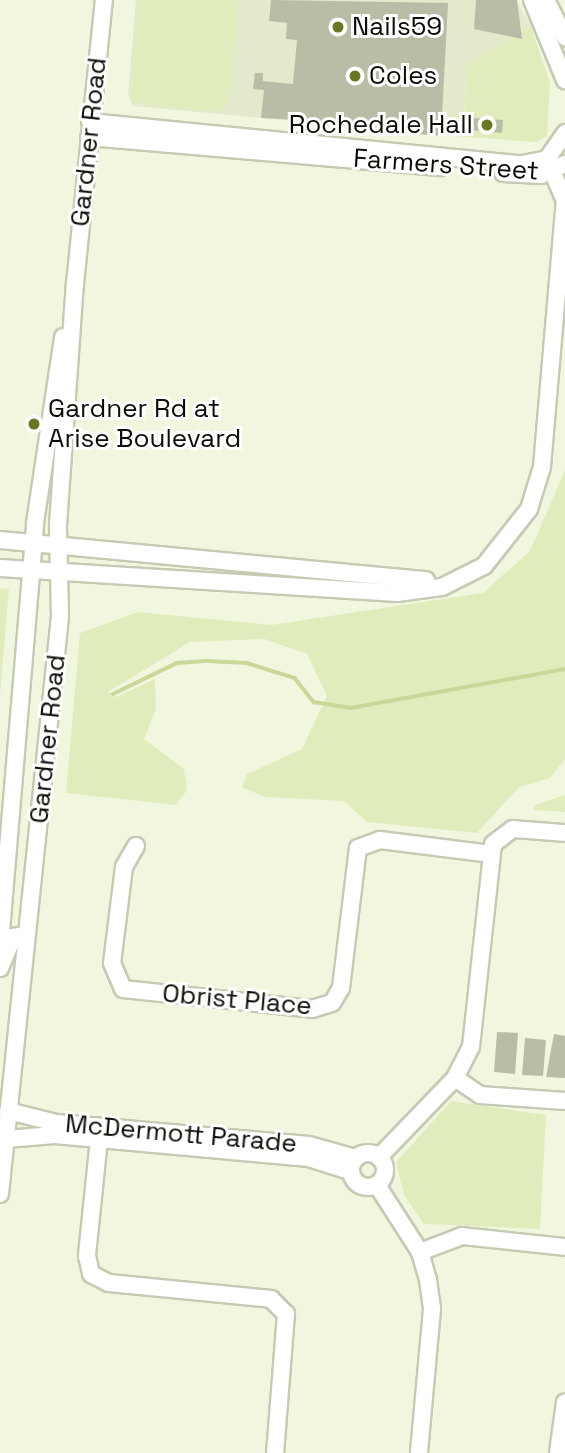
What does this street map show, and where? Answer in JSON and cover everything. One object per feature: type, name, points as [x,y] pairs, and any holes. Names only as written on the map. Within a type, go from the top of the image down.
[{"type":"street","name":"Gardner Road","points":[[0,1194],[59,629],[57,545],[75,284],[104,0]]},
{"type":"street","points":[[532,0],[565,80]]},
{"type":"street","points":[[546,0],[565,37]]},
{"type":"street","name":"Farmers Street","points":[[90,130],[445,162],[555,165]]},
{"type":"street","points":[[0,540],[57,545],[397,593],[442,587],[501,551],[529,509],[546,419],[565,201],[555,165],[565,133]]},
{"type":"street","name":"Gardner Road","points":[[0,943],[33,542],[49,404],[75,284]]},
{"type":"street","points":[[0,568],[58,575],[288,576]]},
{"type":"street","points":[[379,1157],[455,1078],[476,1030],[491,854],[498,836],[513,829],[565,833]]},
{"type":"street","name":"Obrist Place","points":[[136,846],[124,867],[112,963],[123,989],[312,1009],[338,998],[358,848],[380,841],[491,854]]},
{"type":"street","points":[[0,968],[13,937],[25,936]]},
{"type":"street","points":[[455,1078],[480,1095],[565,1101]]},
{"type":"street","name":"McDermott Parade","points":[[8,1111],[57,1123],[309,1145],[352,1164]]},
{"type":"street","name":"McDermott Parade","points":[[5,1139],[99,1139],[352,1164]]},
{"type":"street","points":[[99,1139],[87,1256],[91,1274],[109,1283],[271,1299],[286,1314],[275,1453]]},
{"type":"street","points":[[366,1152],[379,1157],[385,1173],[377,1185],[360,1186],[352,1164],[366,1152]]},
{"type":"street","points":[[377,1185],[420,1252],[432,1309],[419,1453]]},
{"type":"street","points":[[420,1252],[462,1236],[565,1247]]},
{"type":"street","points":[[558,1453],[565,1402]]},
{"type":"shaded area","points":[[136,0],[516,0],[531,26],[468,65],[464,114],[457,115],[454,136],[133,106],[128,94]]},
{"type":"shaded area","points":[[138,0],[237,0],[231,91],[221,112],[132,102]]},
{"type":"shaded area","points":[[531,26],[550,83],[547,136],[536,142],[454,136],[457,115],[464,114],[468,65]]},
{"type":"shaded area","points":[[565,470],[565,759],[550,778],[519,787],[477,833],[367,822],[344,801],[264,797],[242,787],[247,774],[302,749],[327,696],[307,654],[264,639],[190,642],[108,692],[116,697],[155,679],[156,709],[144,739],[184,769],[187,790],[176,805],[66,793],[80,633],[138,612],[271,625],[483,593],[530,551]]},
{"type":"shaded area","points":[[0,588],[9,589],[0,695]]},
{"type":"shaded area","points":[[565,795],[565,812],[533,810],[535,805]]},
{"type":"shaded area","points":[[451,1101],[546,1115],[540,1229],[424,1224],[404,1195],[396,1162]]},
{"type":"building","points":[[271,0],[448,3],[441,136],[406,133],[407,126],[261,118],[264,90],[253,89],[255,73],[263,73],[263,81],[293,84],[297,40],[286,39],[287,23],[269,21]]},
{"type":"building","points":[[476,0],[517,0],[522,39],[474,29]]},
{"type":"building","name":"Rochedale Hall","points":[[472,118],[503,120],[502,133],[471,130]]},
{"type":"building","points":[[497,1032],[518,1033],[515,1074],[494,1072]]},
{"type":"building","points":[[554,1034],[565,1036],[565,1078],[546,1077]]},
{"type":"building","points":[[525,1038],[546,1040],[543,1076],[522,1075]]},
{"type":"waterway","points":[[113,694],[177,663],[208,661],[247,663],[295,678],[314,702],[351,708],[565,669]]},
{"type":"place","name":"Nails59","points":[[338,27]]},
{"type":"place","name":"Coles","points":[[355,76]]},
{"type":"place","name":"Rochedale Hall","points":[[487,125]]},
{"type":"place","name":"Gardner Rd at Arise Boulevard","points":[[34,424]]}]
